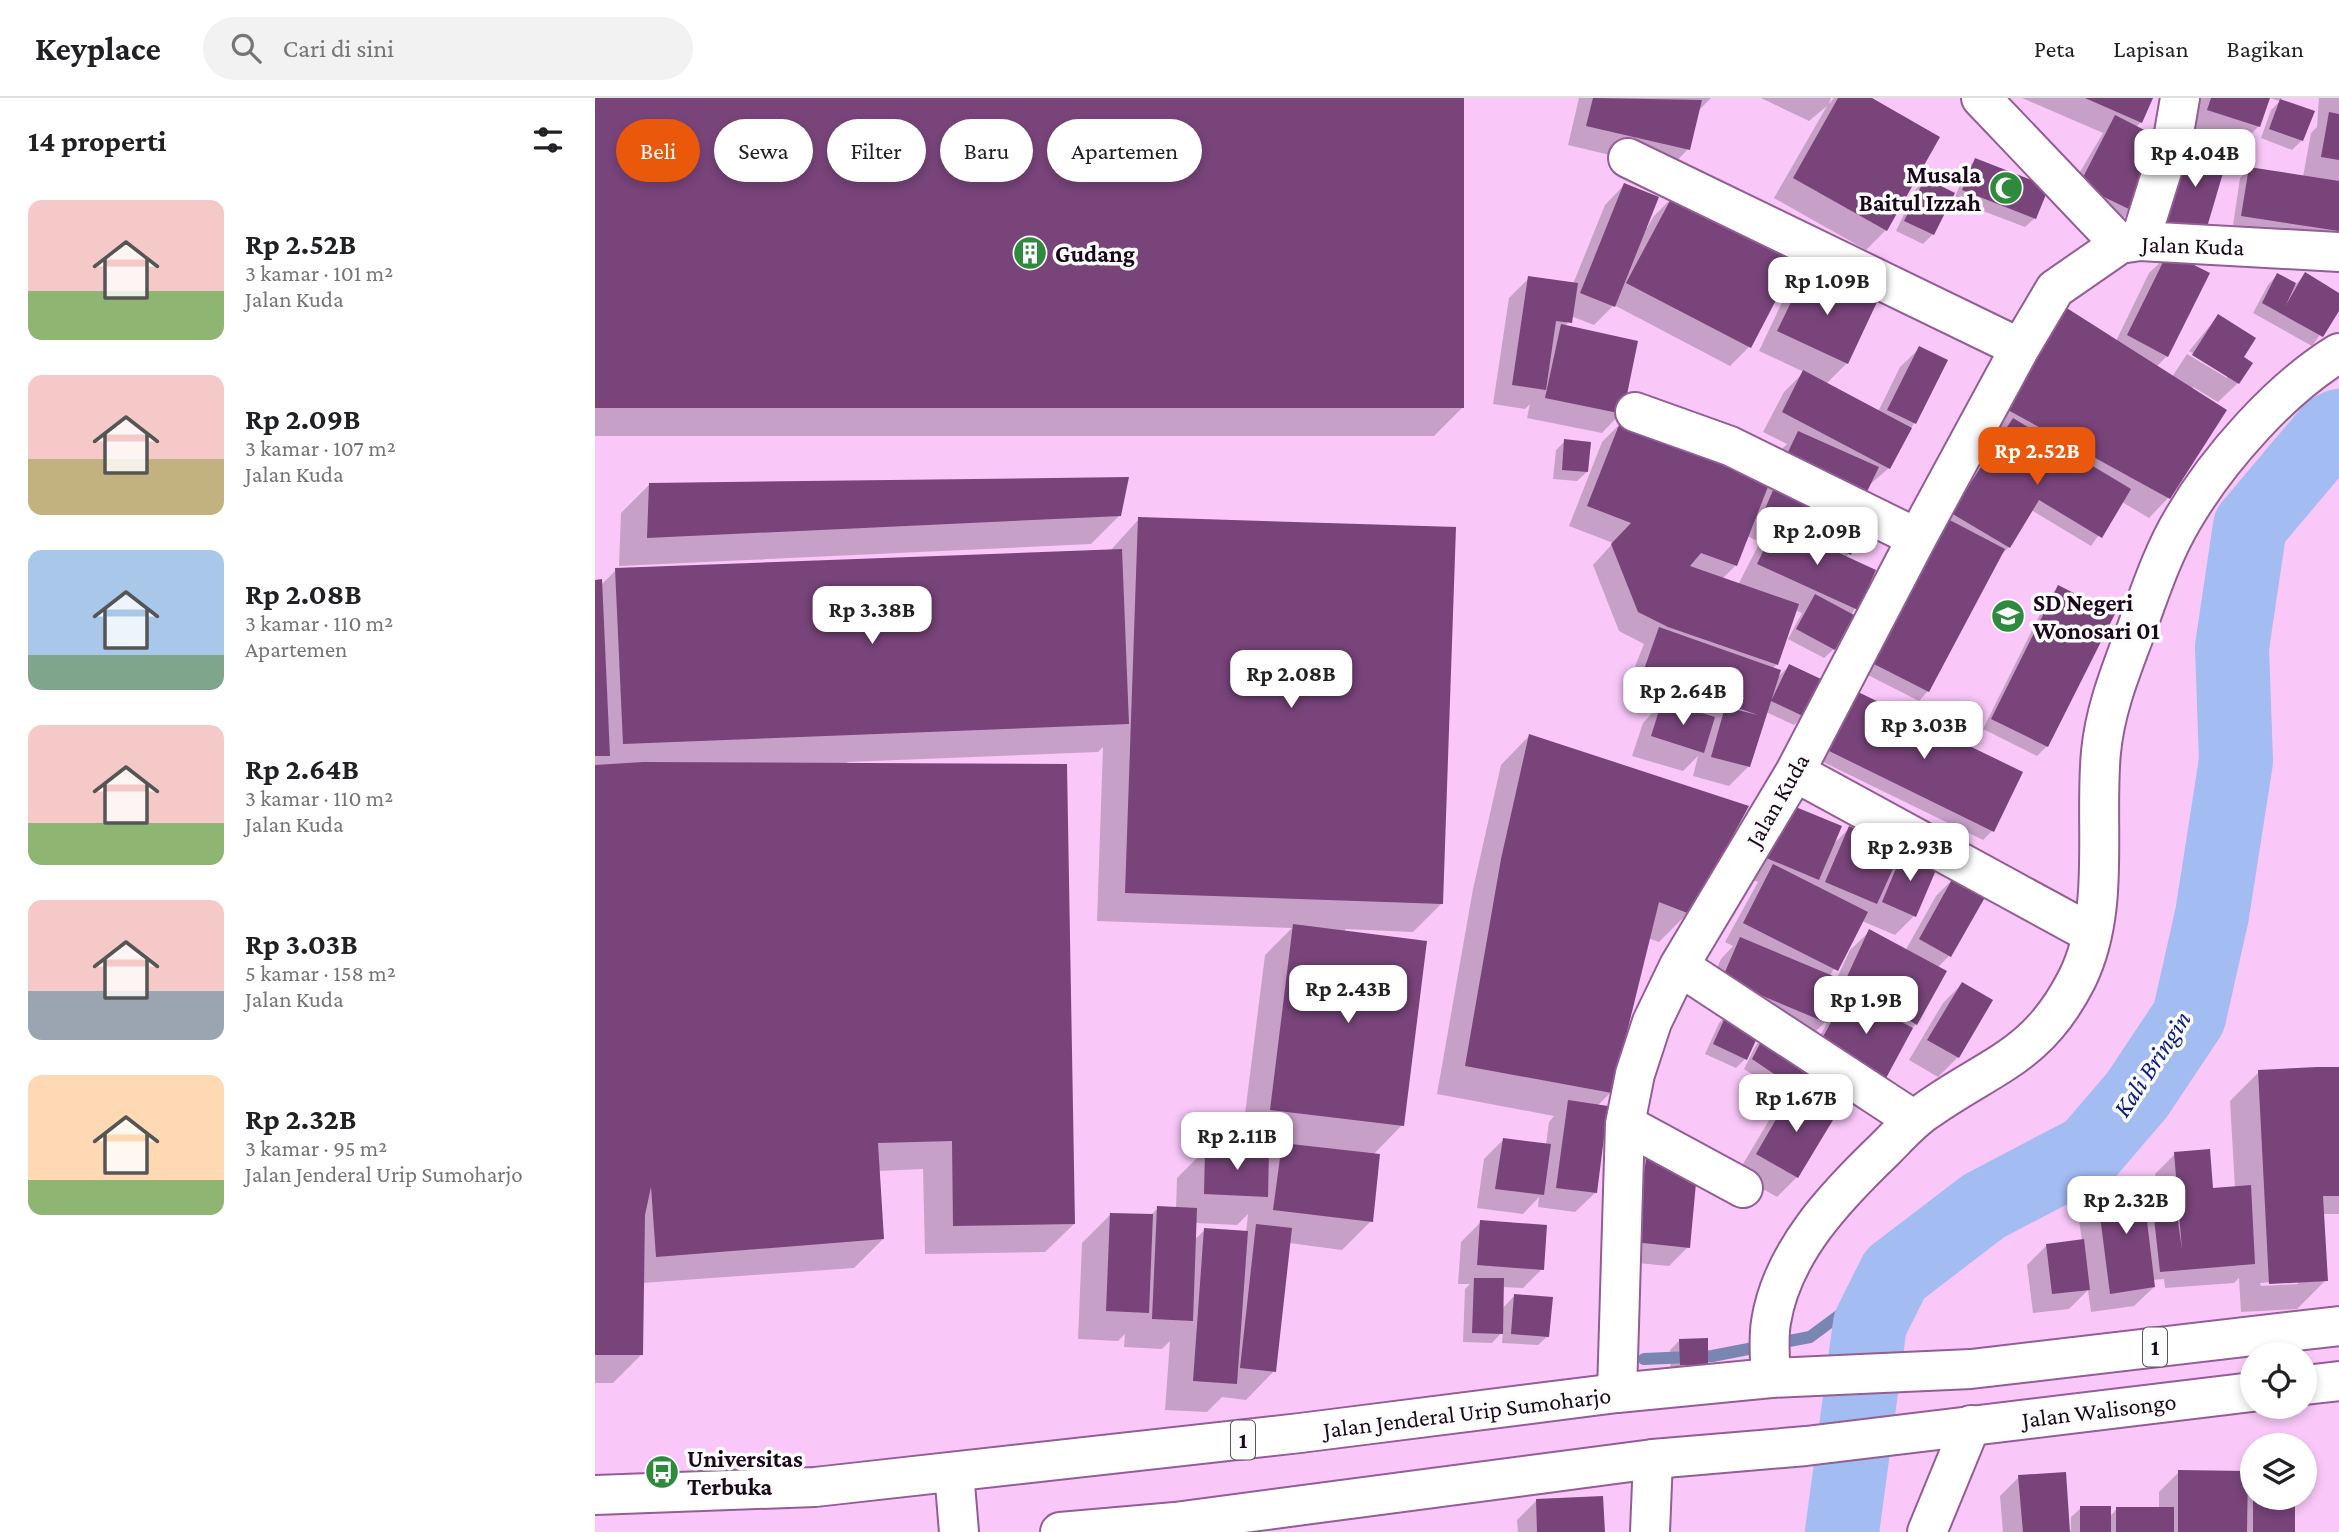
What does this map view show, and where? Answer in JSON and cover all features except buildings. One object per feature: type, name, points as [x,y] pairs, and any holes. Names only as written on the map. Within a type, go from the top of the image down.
[{"type":"main road","points":[[1981,98],[2130,243],[2174,133],[2180,98]]},
{"type":"main road","points":[[1628,158],[2020,348]]},
{"type":"main road","name":"Jalan Kuda","points":[[1617,1393],[1625,1124],[1635,1074],[1648,1035],[1679,966],[1795,772],[1917,538],[2020,348],[2056,289],[2130,243],[2339,252]]},
{"type":"main road","points":[[1770,1352],[1790,1268],[1814,1224],[1843,1189],[1914,1120],[2036,1040],[2057,1015],[2079,975],[2092,934],[2098,881],[2101,752],[2110,699],[2161,564],[2182,520],[2211,477],[2294,386],[2339,353]]},
{"type":"main road","points":[[1635,412],[1730,446],[1917,538]]},
{"type":"main road","points":[[1795,772],[2092,934]]},
{"type":"main road","points":[[1679,966],[1914,1120]]},
{"type":"main road","points":[[1625,1124],[1742,1188]]},
{"type":"main road","name":"Jalan Jenderal Urip Sumoharjo","points":[[595,1495],[815,1488],[1617,1393],[1770,1352],[1823,1374],[1971,1369],[2339,1326]]},
{"type":"main road","points":[[2317,1384],[2339,1381]]},
{"type":"main road","name":"Jalan Walisongo","points":[[1958,1427],[2240,1393]]},
{"type":"main road","points":[[1927,1532],[1958,1427]]},
{"type":"main road","name":"1","points":[[1060,1532],[1175,1527],[1653,1459],[1805,1446],[1958,1427]]},
{"type":"main road","points":[[1650,1532],[1653,1459]]},
{"type":"main road","points":[[954,1472],[959,1532]]},
{"type":"waterway","name":"Kali Bringin","points":[[1842,1532],[1870,1324],[1895,1274],[1984,1206],[2089,1151],[2137,1095],[2189,1017],[2212,915],[2236,761],[2232,647],[2250,526],[2331,430],[2339,426]]},
{"type":"waterway","points":[[1644,1359],[1712,1356],[1810,1337],[1895,1274]]},
{"type":"place","name":"Musala Baitul Izzah","points":[[2006,188]]},
{"type":"place","name":"Gudang","points":[[1030,253]]},
{"type":"place","name":"SD Negeri Wonosari 01","points":[[2008,616]]},
{"type":"place","name":"Universitas Terbuka","points":[[662,1472]]}]
